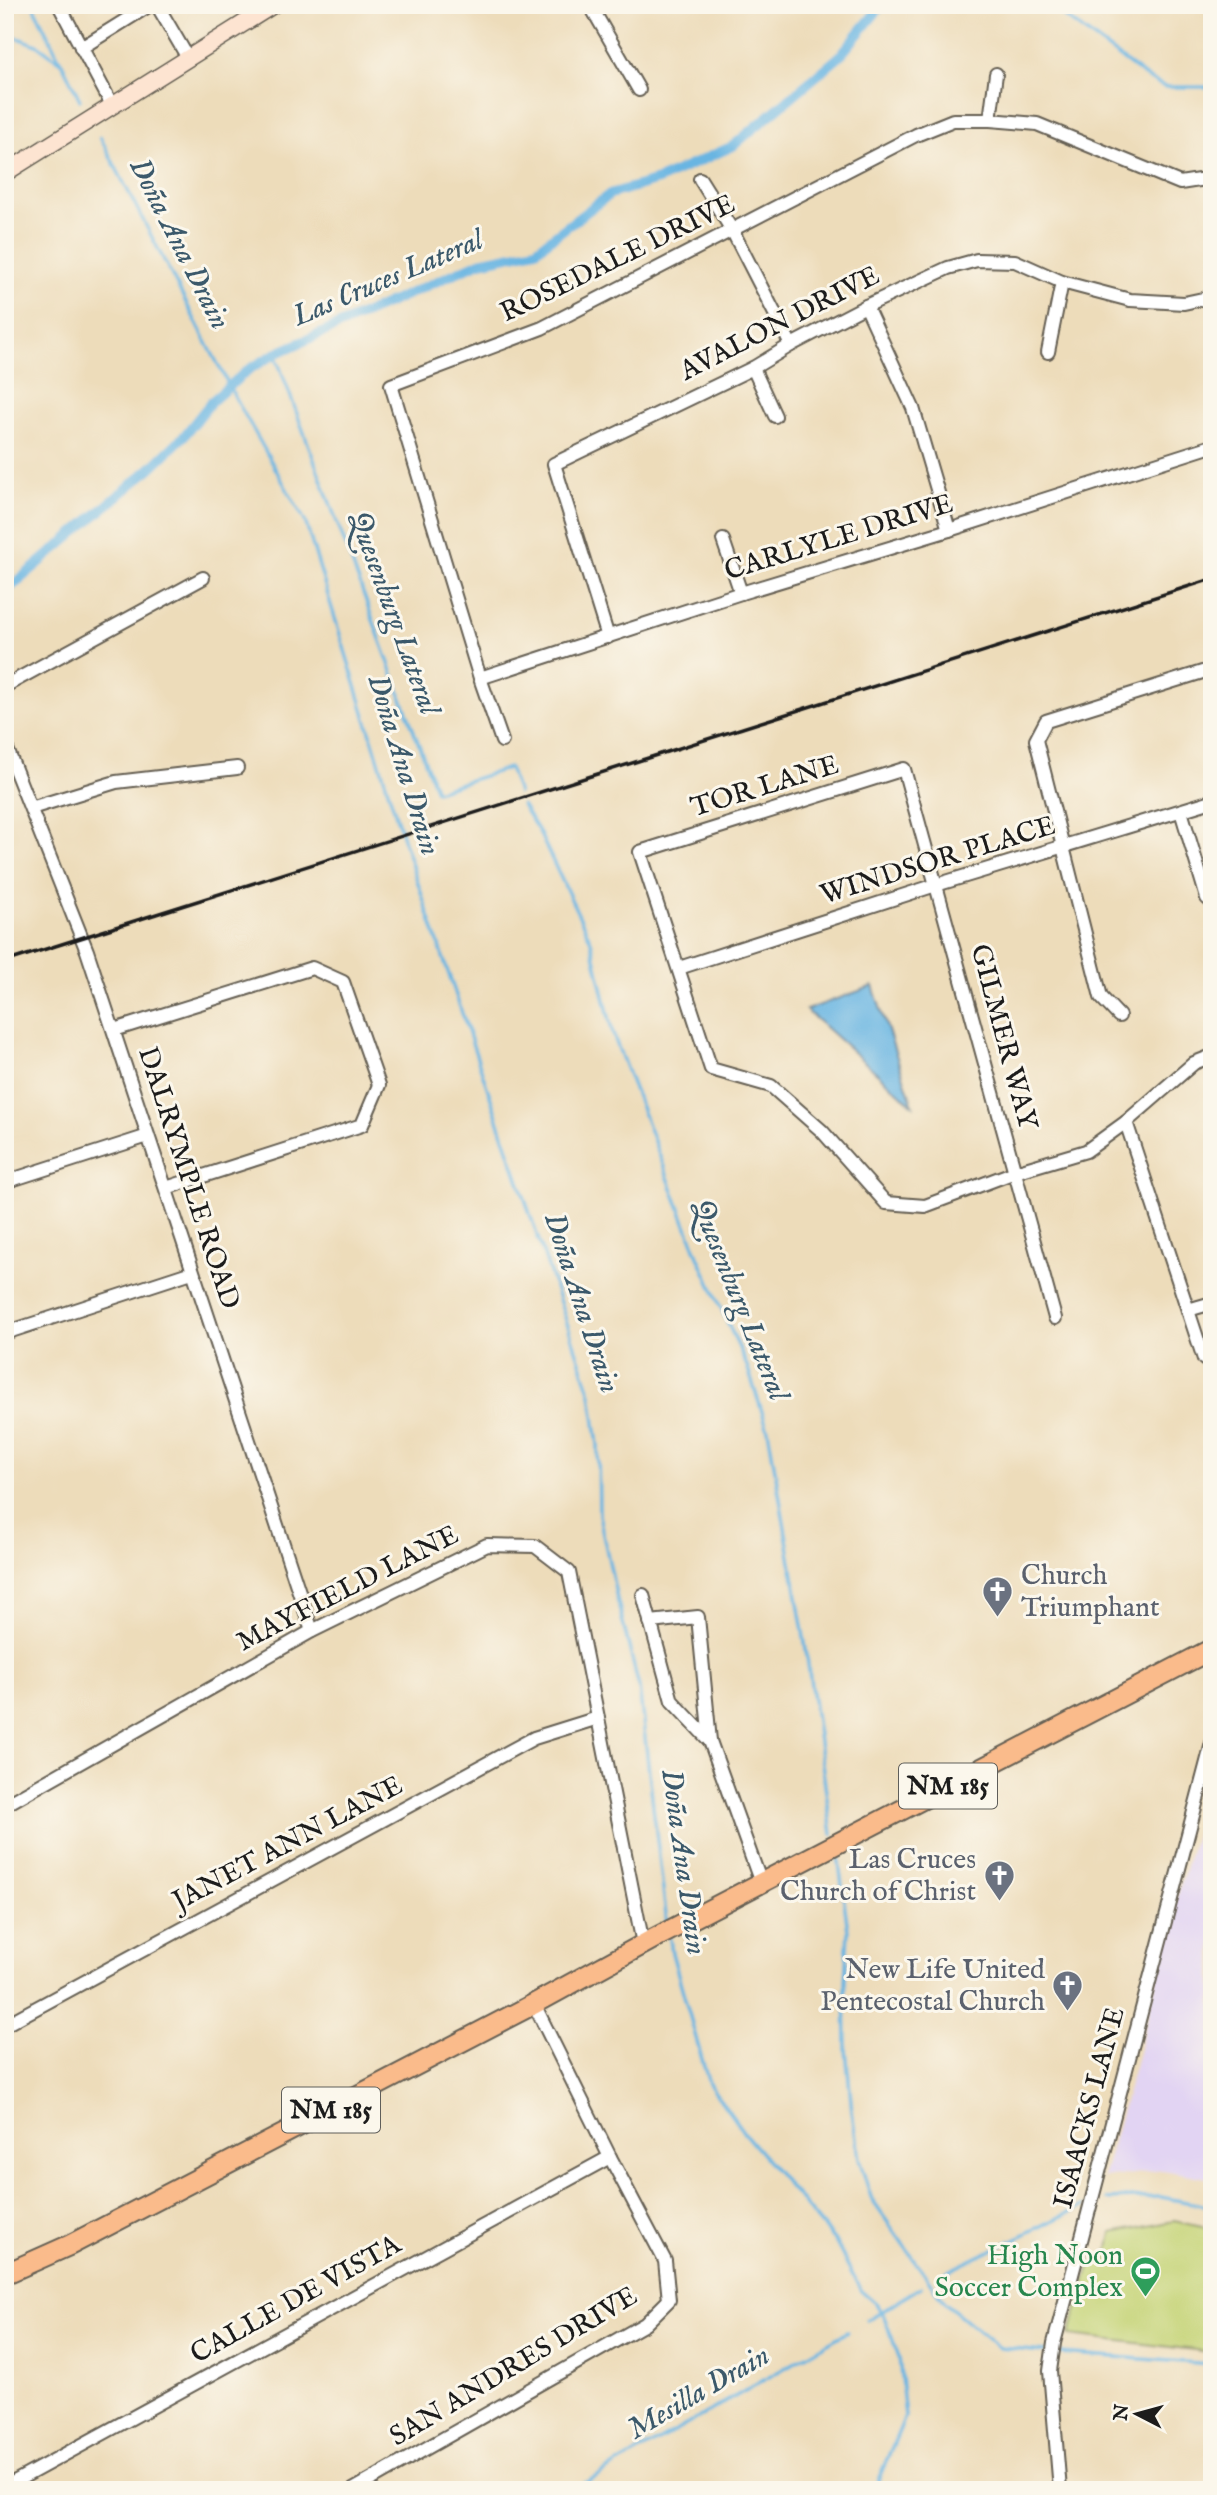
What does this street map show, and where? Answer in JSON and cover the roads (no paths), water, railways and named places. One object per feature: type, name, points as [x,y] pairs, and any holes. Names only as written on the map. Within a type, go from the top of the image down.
[{"type":"main road","name":"NM 185","points":[[5,2274],[70,2245],[1212,1649]]},
{"type":"street","points":[[59,5],[112,105]]},
{"type":"street","points":[[81,48],[149,5]]},
{"type":"street","points":[[157,5],[188,58]]},
{"type":"street","points":[[590,5],[639,90]]},
{"type":"street","points":[[5,173],[263,8]]},
{"type":"street","points":[[990,120],[996,74]]},
{"type":"street","name":"ROSEDALE DRIVE","points":[[502,741],[480,678],[391,385],[542,328],[916,135],[953,120],[1037,124],[1180,183],[1212,178]]},
{"type":"street","points":[[700,179],[732,230],[791,345]]},
{"type":"street","name":"AVALON DRIVE","points":[[608,637],[554,464],[753,368],[866,306],[948,268],[977,260],[1015,261],[1062,282],[1130,300],[1184,303],[1212,297]]},
{"type":"street","points":[[1048,352],[1062,282]]},
{"type":"street","points":[[866,306],[913,408],[949,530]]},
{"type":"street","points":[[753,368],[775,416]]},
{"type":"street","name":"CARLYLE DRIVE","points":[[480,678],[741,593],[1212,446]]},
{"type":"street","points":[[723,540],[741,593]]},
{"type":"street","points":[[5,686],[203,578]]},
{"type":"street","points":[[1119,1016],[1101,997],[1036,740],[1046,720],[1212,669]]},
{"type":"street","name":"DALRYMPLE ROAD","points":[[5,744],[80,929],[312,1631]]},
{"type":"street","points":[[32,808],[116,782],[237,768]]},
{"type":"street","name":"TOR LANE","points":[[679,968],[640,852],[904,769]]},
{"type":"street","name":"GILMER WAY","points":[[904,769],[1055,1318]]},
{"type":"street","name":"WINDSOR PLACE","points":[[679,968],[936,885],[1212,801]]},
{"type":"street","points":[[1181,811],[1207,898],[1212,902]]},
{"type":"street","points":[[114,1030],[312,968],[343,982],[379,1085],[362,1125],[166,1188]]},
{"type":"street","points":[[679,968],[711,1069],[771,1086],[822,1131],[886,1203],[925,1206],[1015,1172],[1086,1151],[1126,1122],[1194,1063],[1212,1056]]},
{"type":"street","points":[[1126,1122],[1204,1359]]},
{"type":"street","points":[[5,1182],[148,1136]]},
{"type":"street","points":[[5,1333],[192,1272]]},
{"type":"street","points":[[1188,1310],[1212,1303]]},
{"type":"street","name":"MAYFIELD LANE","points":[[5,1805],[312,1631],[487,1545],[535,1546],[569,1572],[648,1941]]},
{"type":"street","points":[[643,1595],[672,1701],[710,1741]]},
{"type":"street","points":[[650,1622],[698,1617],[710,1741],[761,1883]]},
{"type":"street","name":"JANET ANN LANE","points":[[5,2025],[534,1738],[598,1717]]},
{"type":"street","name":"ISAACKS LANE","points":[[1060,2490],[1051,2371],[1054,2343],[1212,1743]]},
{"type":"street","name":"SAN ANDRES DRIVE","points":[[353,2490],[645,2324],[669,2300],[665,2261],[534,2004]]},
{"type":"street","name":"CALLE DE VISTA","points":[[5,2487],[610,2157]]},
{"type":"water","points":[[873,986],[913,1105],[806,1010]]},
{"type":"waterway","points":[[33,5],[60,60]]},
{"type":"waterway","name":"Las Cruces Lateral","points":[[5,592],[152,467],[184,436],[212,401],[248,370],[275,354],[480,262],[536,250],[610,194],[658,180],[733,146],[839,57],[882,5]]},
{"type":"waterway","points":[[1049,5],[1149,79],[1165,87],[1212,87]]},
{"type":"waterway","name":"Doña Ana Drain","points":[[5,33],[39,46],[62,63],[80,100]]},
{"type":"waterway","name":"Doña Ana Drain","points":[[100,137],[237,401],[305,521],[405,845],[591,1394],[598,1445],[599,1515],[639,1687],[667,1924]]},
{"type":"waterway","name":"Quesenburg Lateral","points":[[275,354],[436,791],[509,768],[518,793]]},
{"type":"waterway","name":"Quesenburg Lateral","points":[[522,805],[538,830],[591,941],[613,1034],[698,1256],[747,1366],[768,1430],[805,1643],[832,1834]]},
{"type":"waterway","name":"Quesenburg Lateral","points":[[838,1855],[848,1931],[845,1981],[846,2049],[852,2112],[859,2159],[872,2200],[944,2302],[1000,2348],[1045,2352]]},
{"type":"waterway","name":"Doña Ana Drain","points":[[670,1939],[709,2084],[744,2133],[835,2241],[861,2291],[877,2305],[885,2319],[899,2357],[905,2417],[878,2480],[877,2490]]},
{"type":"waterway","name":"Mesilla Drain","points":[[1107,2199],[1161,2197],[1212,2207]]},
{"type":"waterway","name":"Mesilla Drain","points":[[944,2273],[1083,2206]]},
{"type":"waterway","name":"Mesilla Drain","points":[[867,2320],[921,2287]]},
{"type":"waterway","name":"Mesilla Drain","points":[[573,2490],[847,2332]]},
{"type":"waterway","name":"Quesenburg Lateral","points":[[1059,2353],[1212,2364]]},
{"type":"railway","points":[[5,962],[1212,579]]},
{"type":"place","name":"Church Triumphant","points":[[998,1619]]},
{"type":"place","name":"Las Cruces Church of Christ","points":[[999,1903]]},
{"type":"place","name":"New Life United Pentecostal Church","points":[[1068,2013]]},
{"type":"place","name":"High Noon Soccer Complex","points":[[1146,2299]]}]
